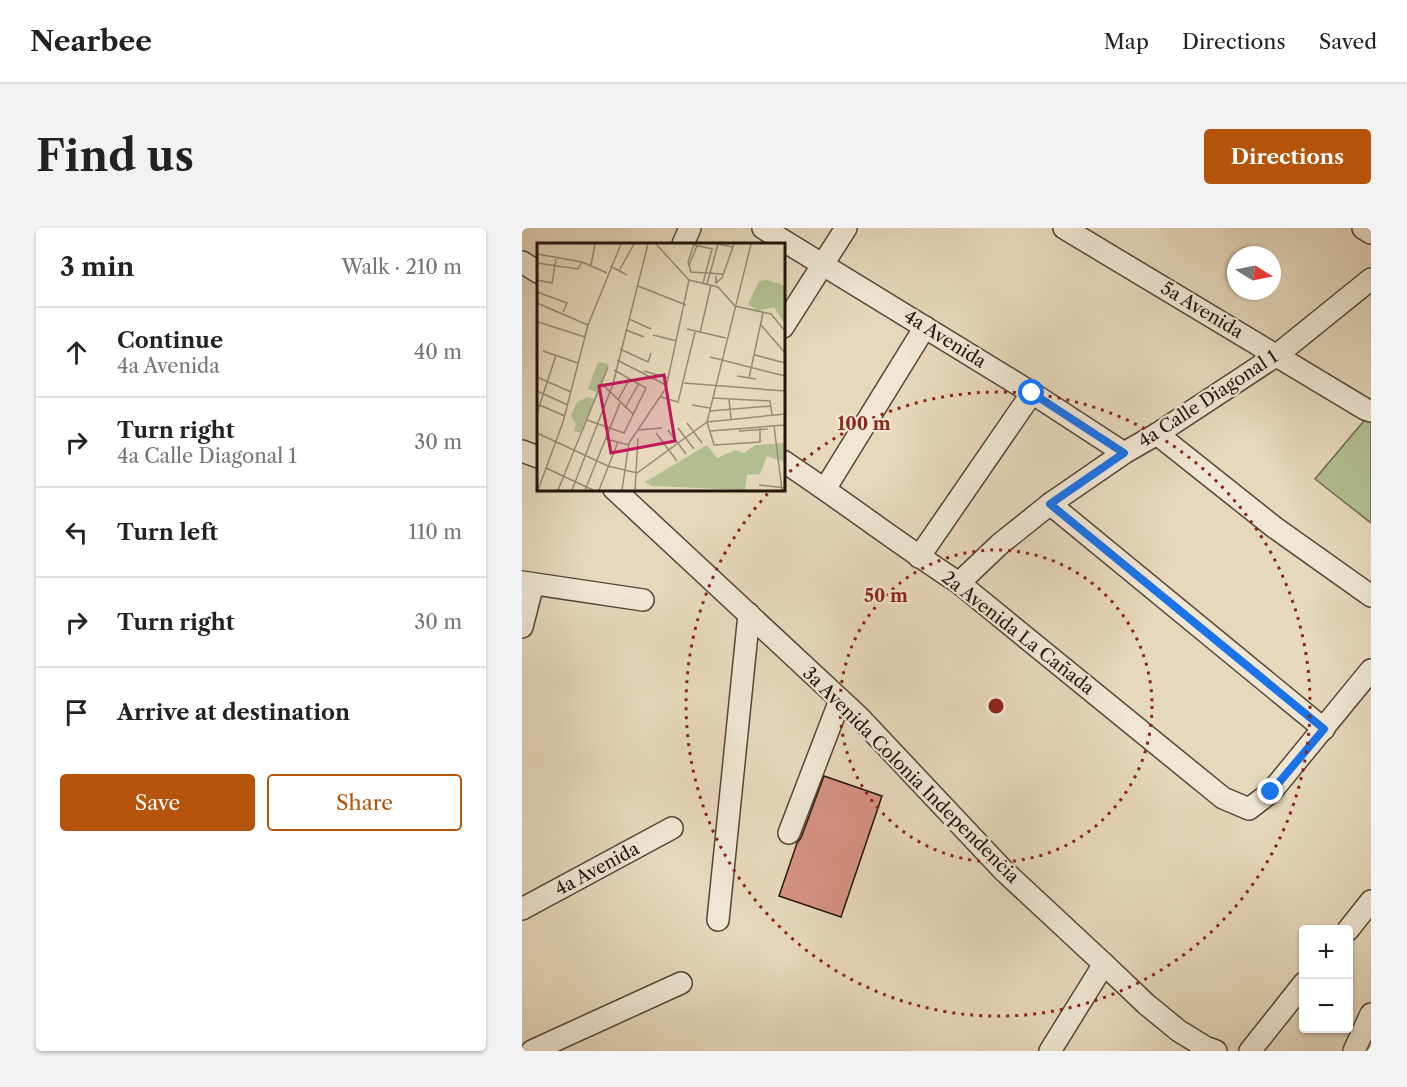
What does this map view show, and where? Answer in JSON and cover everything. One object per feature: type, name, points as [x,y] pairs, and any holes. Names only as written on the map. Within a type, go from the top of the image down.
[{"type":"street","points":[[683,243],[690,228]]},
{"type":"street","name":"4a Avenida","points":[[763,228],[1032,393],[1124,453]]},
{"type":"street","points":[[784,325],[846,228]]},
{"type":"street","name":"5a Avenida","points":[[1064,228],[1371,411]]},
{"type":"street","points":[[1363,228],[1371,233]]},
{"type":"street","points":[[522,262],[537,271]]},
{"type":"street","name":"4a Calle Diagonal 1","points":[[959,583],[1000,544],[1050,504],[1124,453],[1277,355],[1371,279]]},
{"type":"street","points":[[825,489],[925,327]]},
{"type":"street","points":[[919,557],[1032,393]]},
{"type":"street","points":[[1156,434],[1274,527],[1371,596]]},
{"type":"street","points":[[522,451],[537,457]]},
{"type":"street","name":"2a Avenida La Cañada","points":[[784,461],[959,583],[1223,798],[1249,809],[1271,792],[1324,729]]},
{"type":"street","name":"3a Avenida Colonia Independencia","points":[[615,490],[859,717],[1004,871],[1146,1004],[1179,1031],[1216,1051]]},
{"type":"street","points":[[1050,504],[1324,729],[1371,670]]},
{"type":"street","points":[[522,627],[528,583],[643,600]]},
{"type":"street","points":[[718,921],[749,614]]},
{"type":"street","points":[[789,833],[840,700]]},
{"type":"street","name":"4a Avenida","points":[[522,909],[672,828]]},
{"type":"street","points":[[1352,925],[1371,901]]},
{"type":"street","points":[[1050,1051],[1104,964]]},
{"type":"street","points":[[532,1051],[681,983]]},
{"type":"street","points":[[1250,1051],[1299,989]]},
{"type":"street","points":[[1354,1051],[1371,1014]]},
{"type":"green space","points":[[1368,416],[1371,417],[1371,523],[1315,479]]},
{"type":"building","points":[[824,776],[882,796],[841,917],[779,896]]},
{"type":"route","points":[[1032,393],[1124,453],[1050,504],[1324,729],[1271,792]]}]
